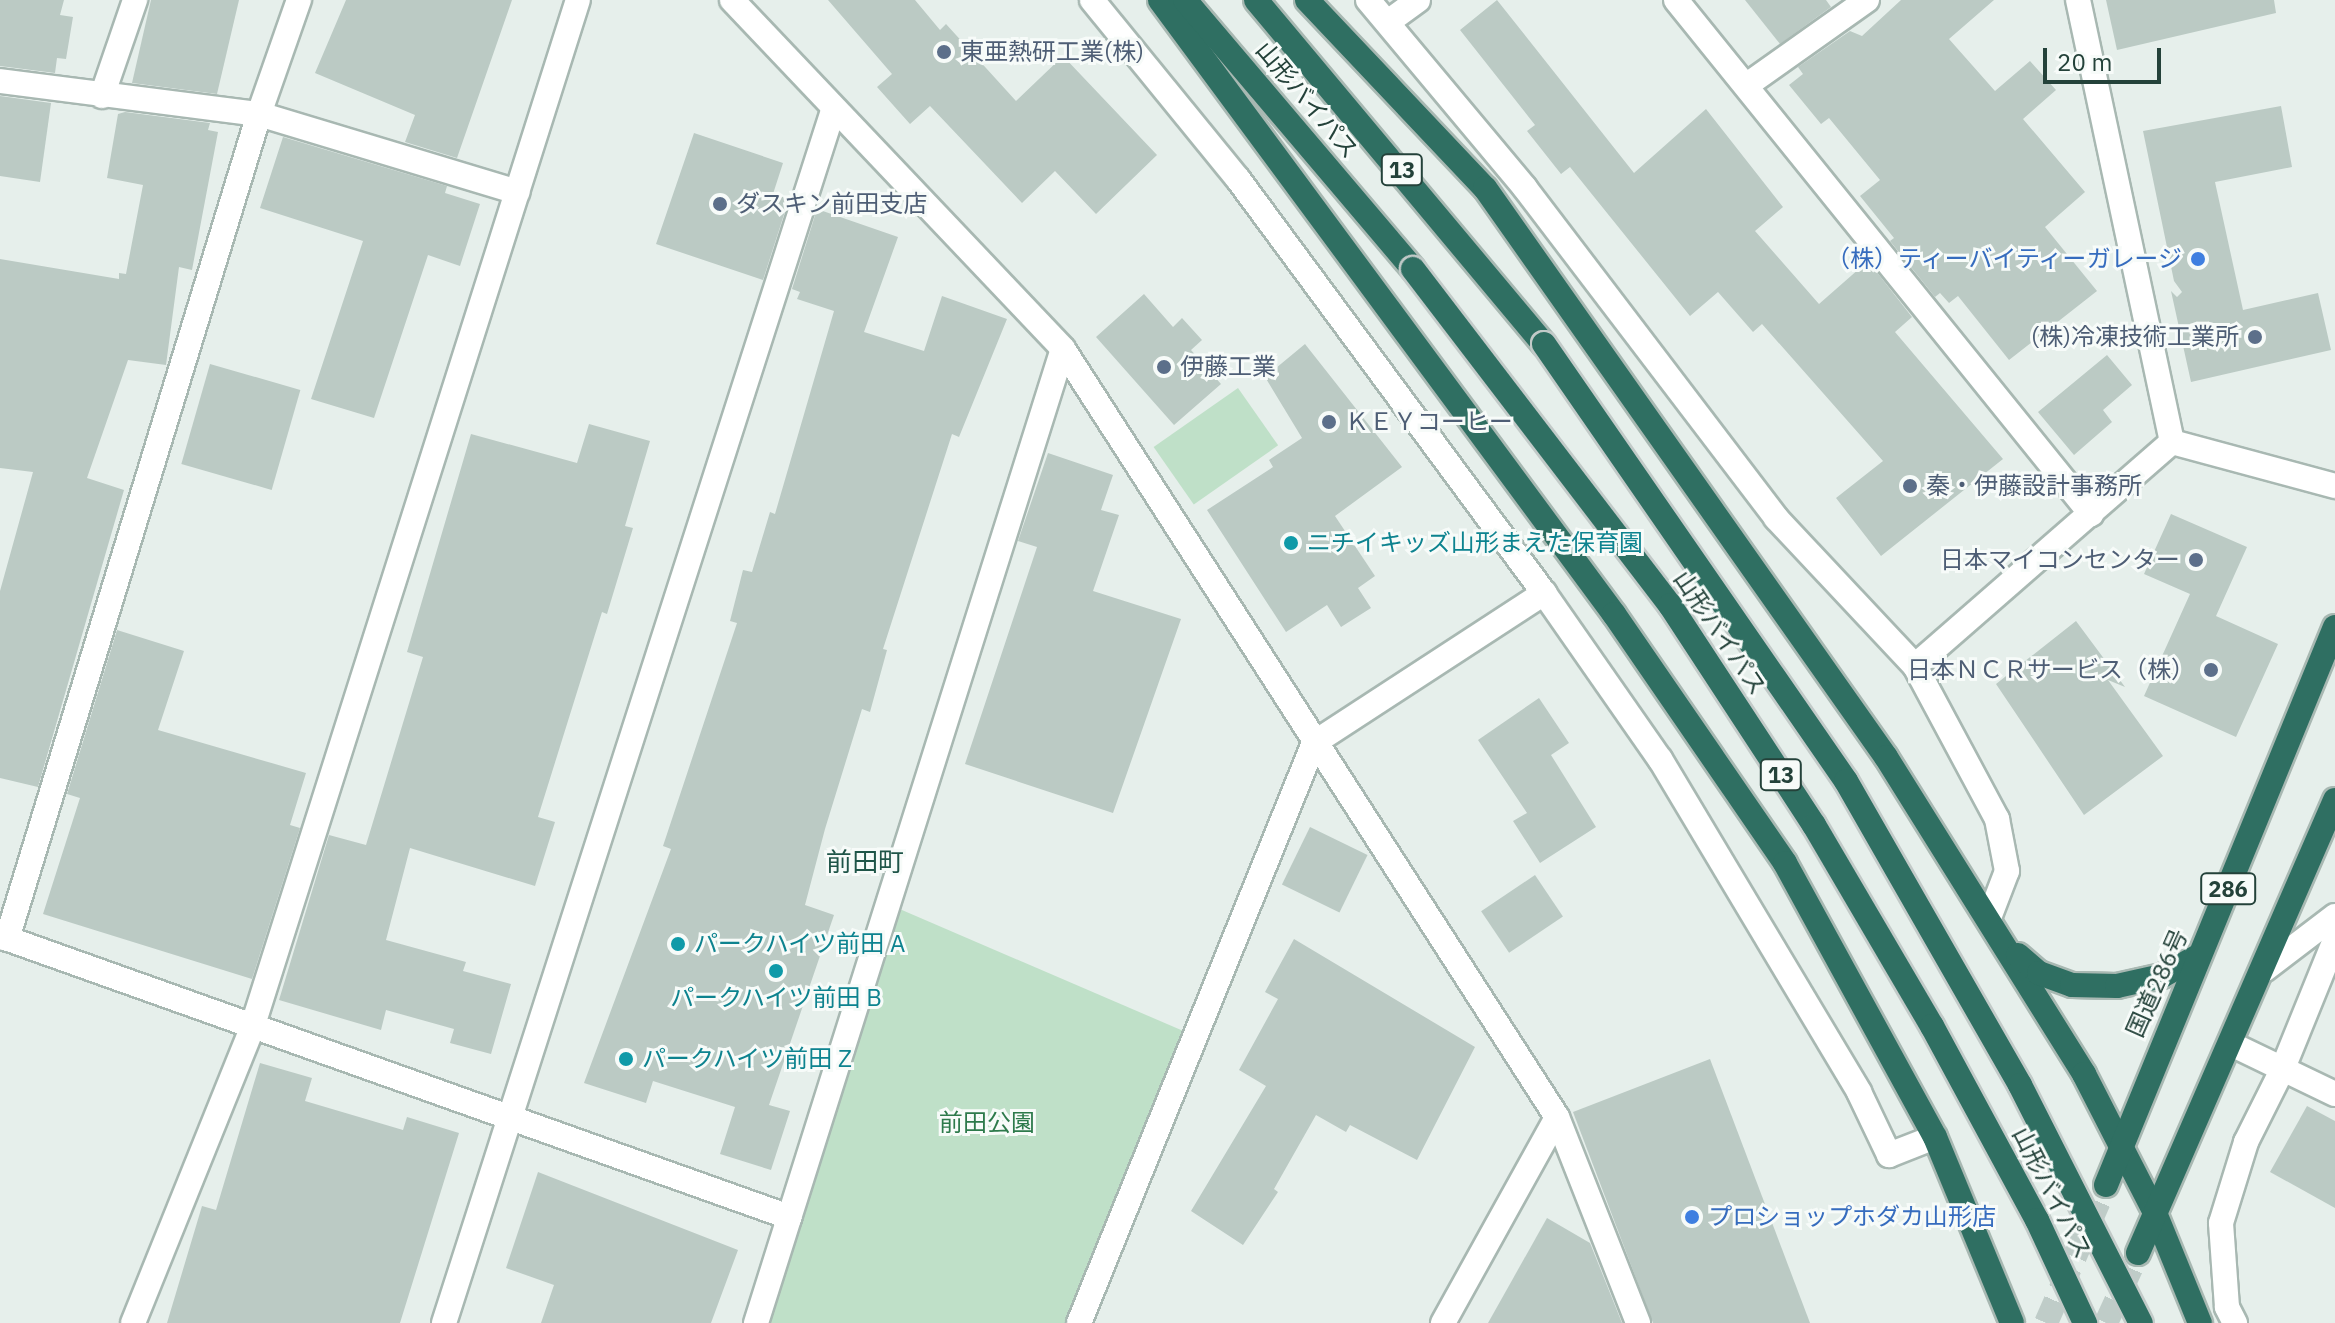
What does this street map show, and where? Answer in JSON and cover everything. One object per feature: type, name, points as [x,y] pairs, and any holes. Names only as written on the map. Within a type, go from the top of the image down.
[{"type":"highway","points":[[1160,0],[1614,614],[1776,850],[1935,1137],[2012,1323]]},
{"type":"highway","name":"山形バイパス","points":[[1185,0],[1413,269],[1670,605],[1814,825],[1932,1026],[2037,1220],[2085,1323]]},
{"type":"highway","name":"山形バイパス","points":[[1256,0],[1544,344],[1846,781],[2020,1085],[2141,1323]]},
{"type":"highway","points":[[1307,0],[1485,188],[1886,757],[2084,1074],[2155,1213],[2200,1323]]},
{"type":"highway","name":"国道286号","points":[[2106,1185],[2168,1024],[2200,955],[2335,627]]},
{"type":"highway","name":"286","points":[[2138,1253],[2264,970],[2335,800]]},
{"type":"highway","points":[[2004,943],[2039,973],[2072,985],[2117,986],[2162,976],[2200,955]]},
{"type":"street","points":[[102,96],[135,0]]},
{"type":"street","points":[[299,0],[259,114],[4,937],[507,1119],[789,1217]]},
{"type":"street","points":[[133,1323],[252,1028],[578,0]]},
{"type":"street","points":[[732,0],[833,111],[1063,349],[1557,1117],[1638,1323]]},
{"type":"street","points":[[1092,0],[1238,179],[1544,593],[1660,759],[1859,1092],[1889,1155],[1935,1137]]},
{"type":"street","points":[[1368,0],[1525,188],[1776,518],[1915,666],[1997,819],[2007,871],[1989,918]]},
{"type":"street","points":[[1388,22],[1418,0]]},
{"type":"street","points":[[1676,0],[2091,514]]},
{"type":"street","points":[[1747,85],[1867,0]]},
{"type":"street","points":[[2078,0],[2172,442]]},
{"type":"street","points":[[0,81],[259,114],[518,192]]},
{"type":"street","points":[[444,1323],[833,111]]},
{"type":"street","points":[[756,1323],[1063,349]]},
{"type":"street","points":[[1915,666],[2172,442]]},
{"type":"street","points":[[2172,442],[2335,486]]},
{"type":"street","points":[[1079,1323],[1314,743],[1544,593]]},
{"type":"street","points":[[2264,970],[2335,916]]},
{"type":"street","points":[[2235,1323],[2227,1307],[2221,1223],[2246,1142],[2283,1068],[2335,940]]},
{"type":"street","points":[[2231,1044],[2335,1094]]},
{"type":"street","points":[[1443,1323],[1557,1117]]},
{"type":"green space","points":[[1238,388],[1278,445],[1194,504],[1154,447]]},
{"type":"green space","name":"前田公園","points":[[888,904],[1195,1036],[1079,1323],[757,1323]]},
{"type":"building","points":[[0,0],[64,0],[60,15],[73,17],[66,59],[57,58],[55,73],[0,66]]},
{"type":"building","points":[[151,0],[239,0],[217,94],[132,83]]},
{"type":"building","points":[[346,0],[512,0],[457,158],[405,142],[415,115],[315,73]]},
{"type":"building","points":[[828,0],[915,0],[940,30],[946,24],[1016,101],[1063,56],[1157,155],[1096,214],[1055,171],[1022,203],[930,106],[910,124],[877,87],[892,74]]},
{"type":"building","points":[[1497,0],[1634,173],[1706,109],[1783,207],[1755,231],[1819,304],[1868,261],[1912,317],[1895,332],[2003,459],[1881,556],[1836,498],[1883,461],[1762,324],[1753,332],[1718,292],[1690,316],[1570,167],[1561,174],[1527,131],[1535,125],[1460,30]]},
{"type":"building","points":[[1745,0],[1826,0],[1831,7],[1780,44]]},
{"type":"building","points":[[1901,0],[1994,0],[1949,39],[1995,91],[2030,61],[2056,90],[2023,119],[2085,192],[2045,227],[2097,291],[2009,360],[1958,296],[1949,303],[1940,293],[1935,297],[1890,241],[1894,238],[1860,196],[1880,180],[1829,118],[1821,124],[1789,85],[1803,74],[1798,67],[1850,31],[1862,36]]},
{"type":"building","points":[[2106,0],[2274,0],[2276,13],[2117,50]]},
{"type":"building","points":[[0,96],[51,103],[40,182],[0,176]]},
{"type":"building","points":[[2281,106],[2292,167],[2215,182],[2243,310],[2318,293],[2331,350],[2191,382],[2171,291],[2177,297],[2182,292],[2174,281],[2143,131]]},
{"type":"building","points":[[125,112],[210,123],[208,130],[218,132],[192,270],[179,267],[166,365],[128,360],[87,478],[124,490],[38,787],[0,778],[0,591],[33,472],[0,468],[0,259],[119,279],[119,273],[126,274],[143,185],[107,178],[118,114]]},
{"type":"building","name":"ダスキン前田支店","points":[[694,133],[783,163],[773,194],[789,199],[763,280],[656,244]]},
{"type":"building","points":[[283,137],[447,186],[445,193],[480,204],[460,266],[428,255],[374,418],[311,399],[363,241],[260,208]]},
{"type":"building","points":[[817,209],[898,237],[864,332],[924,351],[942,296],[1007,319],[959,437],[952,434],[883,649],[887,650],[870,712],[862,709],[825,829],[805,905],[834,915],[769,1105],[790,1111],[771,1170],[720,1154],[735,1107],[653,1081],[646,1103],[584,1083],[671,849],[663,846],[737,623],[730,621],[743,570],[752,572],[770,512],[775,514],[834,311],[797,299],[800,292],[792,289]]},
{"type":"building","name":"伊藤工業","points":[[1144,294],[1173,327],[1182,318],[1202,340],[1191,350],[1221,384],[1174,425],[1096,337]]},
{"type":"building","name":"ニチイキッズ山形まえた保育園","points":[[1305,344],[1402,467],[1335,516],[1375,576],[1358,588],[1371,608],[1341,627],[1327,605],[1286,632],[1207,510],[1273,467],[1269,460],[1302,438],[1265,377]]},
{"type":"building","points":[[2107,355],[2132,385],[2103,410],[2112,422],[2074,455],[2038,412]]},
{"type":"building","points":[[210,364],[300,390],[272,490],[181,464]]},
{"type":"building","points":[[589,424],[650,441],[625,526],[633,528],[607,614],[602,612],[538,817],[555,822],[535,886],[410,848],[386,940],[466,962],[463,971],[511,984],[491,1054],[450,1043],[454,1029],[386,1010],[381,1030],[279,1000],[329,835],[366,845],[423,657],[407,652],[471,434],[577,463]]},
{"type":"building","points":[[1048,453],[1113,475],[1101,510],[1119,515],[1093,591],[1181,619],[1113,813],[965,764],[1037,547],[1018,541]]},
{"type":"building","name":"日本ＮＣＲサービス（株）","points":[[2171,514],[2247,547],[2216,616],[2278,644],[2236,737],[2144,696],[2190,594],[2144,574]]},
{"type":"building","points":[[2076,621],[2125,687],[2108,680],[2163,756],[2084,815],[1996,684]]},
{"type":"building","points":[[117,630],[184,651],[158,730],[306,773],[290,825],[300,828],[252,979],[43,914],[80,798],[67,794]]},
{"type":"building","points":[[1539,698],[1569,743],[1551,755],[1596,827],[1540,863],[1513,821],[1527,813],[1478,740]]},
{"type":"building","points":[[1310,827],[1368,855],[1339,913],[1282,885]]},
{"type":"building","points":[[1535,875],[1563,916],[1509,953],[1481,911]]},
{"type":"building","points":[[1294,939],[1475,1047],[1417,1160],[1350,1125],[1346,1132],[1316,1115],[1274,1189],[1278,1192],[1243,1245],[1191,1211],[1266,1086],[1239,1070],[1278,999],[1265,992]]},
{"type":"building","name":"プロショップホダカ山形店","points":[[1710,1059],[1810,1323],[1653,1323],[1573,1112]]},
{"type":"building","points":[[260,1063],[312,1078],[305,1101],[403,1130],[407,1117],[459,1133],[400,1323],[167,1323],[202,1206],[216,1210]]},
{"type":"building","points":[[2307,1106],[2335,1121],[2335,1208],[2270,1172]]},
{"type":"building","points":[[538,1172],[738,1250],[711,1323],[541,1323],[554,1285],[506,1268]]},
{"type":"building","points":[[1547,1218],[1590,1243],[1622,1323],[1488,1323]]},
{"type":"tunnel","points":[[2046,1323],[2106,1185]]},
{"type":"tunnel","points":[[2106,1323],[2138,1253]]},
{"type":"place","name":"東亜熱研工業(株)","points":[[944,52]]},
{"type":"place","name":"ダスキン前田支店","points":[[720,204]]},
{"type":"place","name":"（株）ティーバイティーガレージ","points":[[2198,259]]},
{"type":"place","name":"(株)冷凍技術工業所","points":[[2255,337]]},
{"type":"place","name":"伊藤工業","points":[[1164,367]]},
{"type":"place","name":"ＫＥＹコーヒー","points":[[1329,422]]},
{"type":"place","name":"秦・伊藤設計事務所","points":[[1910,486]]},
{"type":"place","name":"ニチイキッズ山形まえた保育園","points":[[1291,543]]},
{"type":"place","name":"日本マイコンセンター","points":[[2196,560]]},
{"type":"place","name":"日本ＮＣＲサービス（株）","points":[[2211,670]]},
{"type":"place","name":"パークハイツ前田 A","points":[[678,944]]},
{"type":"place","name":"パークハイツ前田 B","points":[[776,971]]},
{"type":"place","name":"パークハイツ前田 Z","points":[[626,1059]]},
{"type":"place","name":"プロショップホダカ山形店","points":[[1692,1217]]},
{"type":"district","name":"前田町","points":[[865,862]]}]
